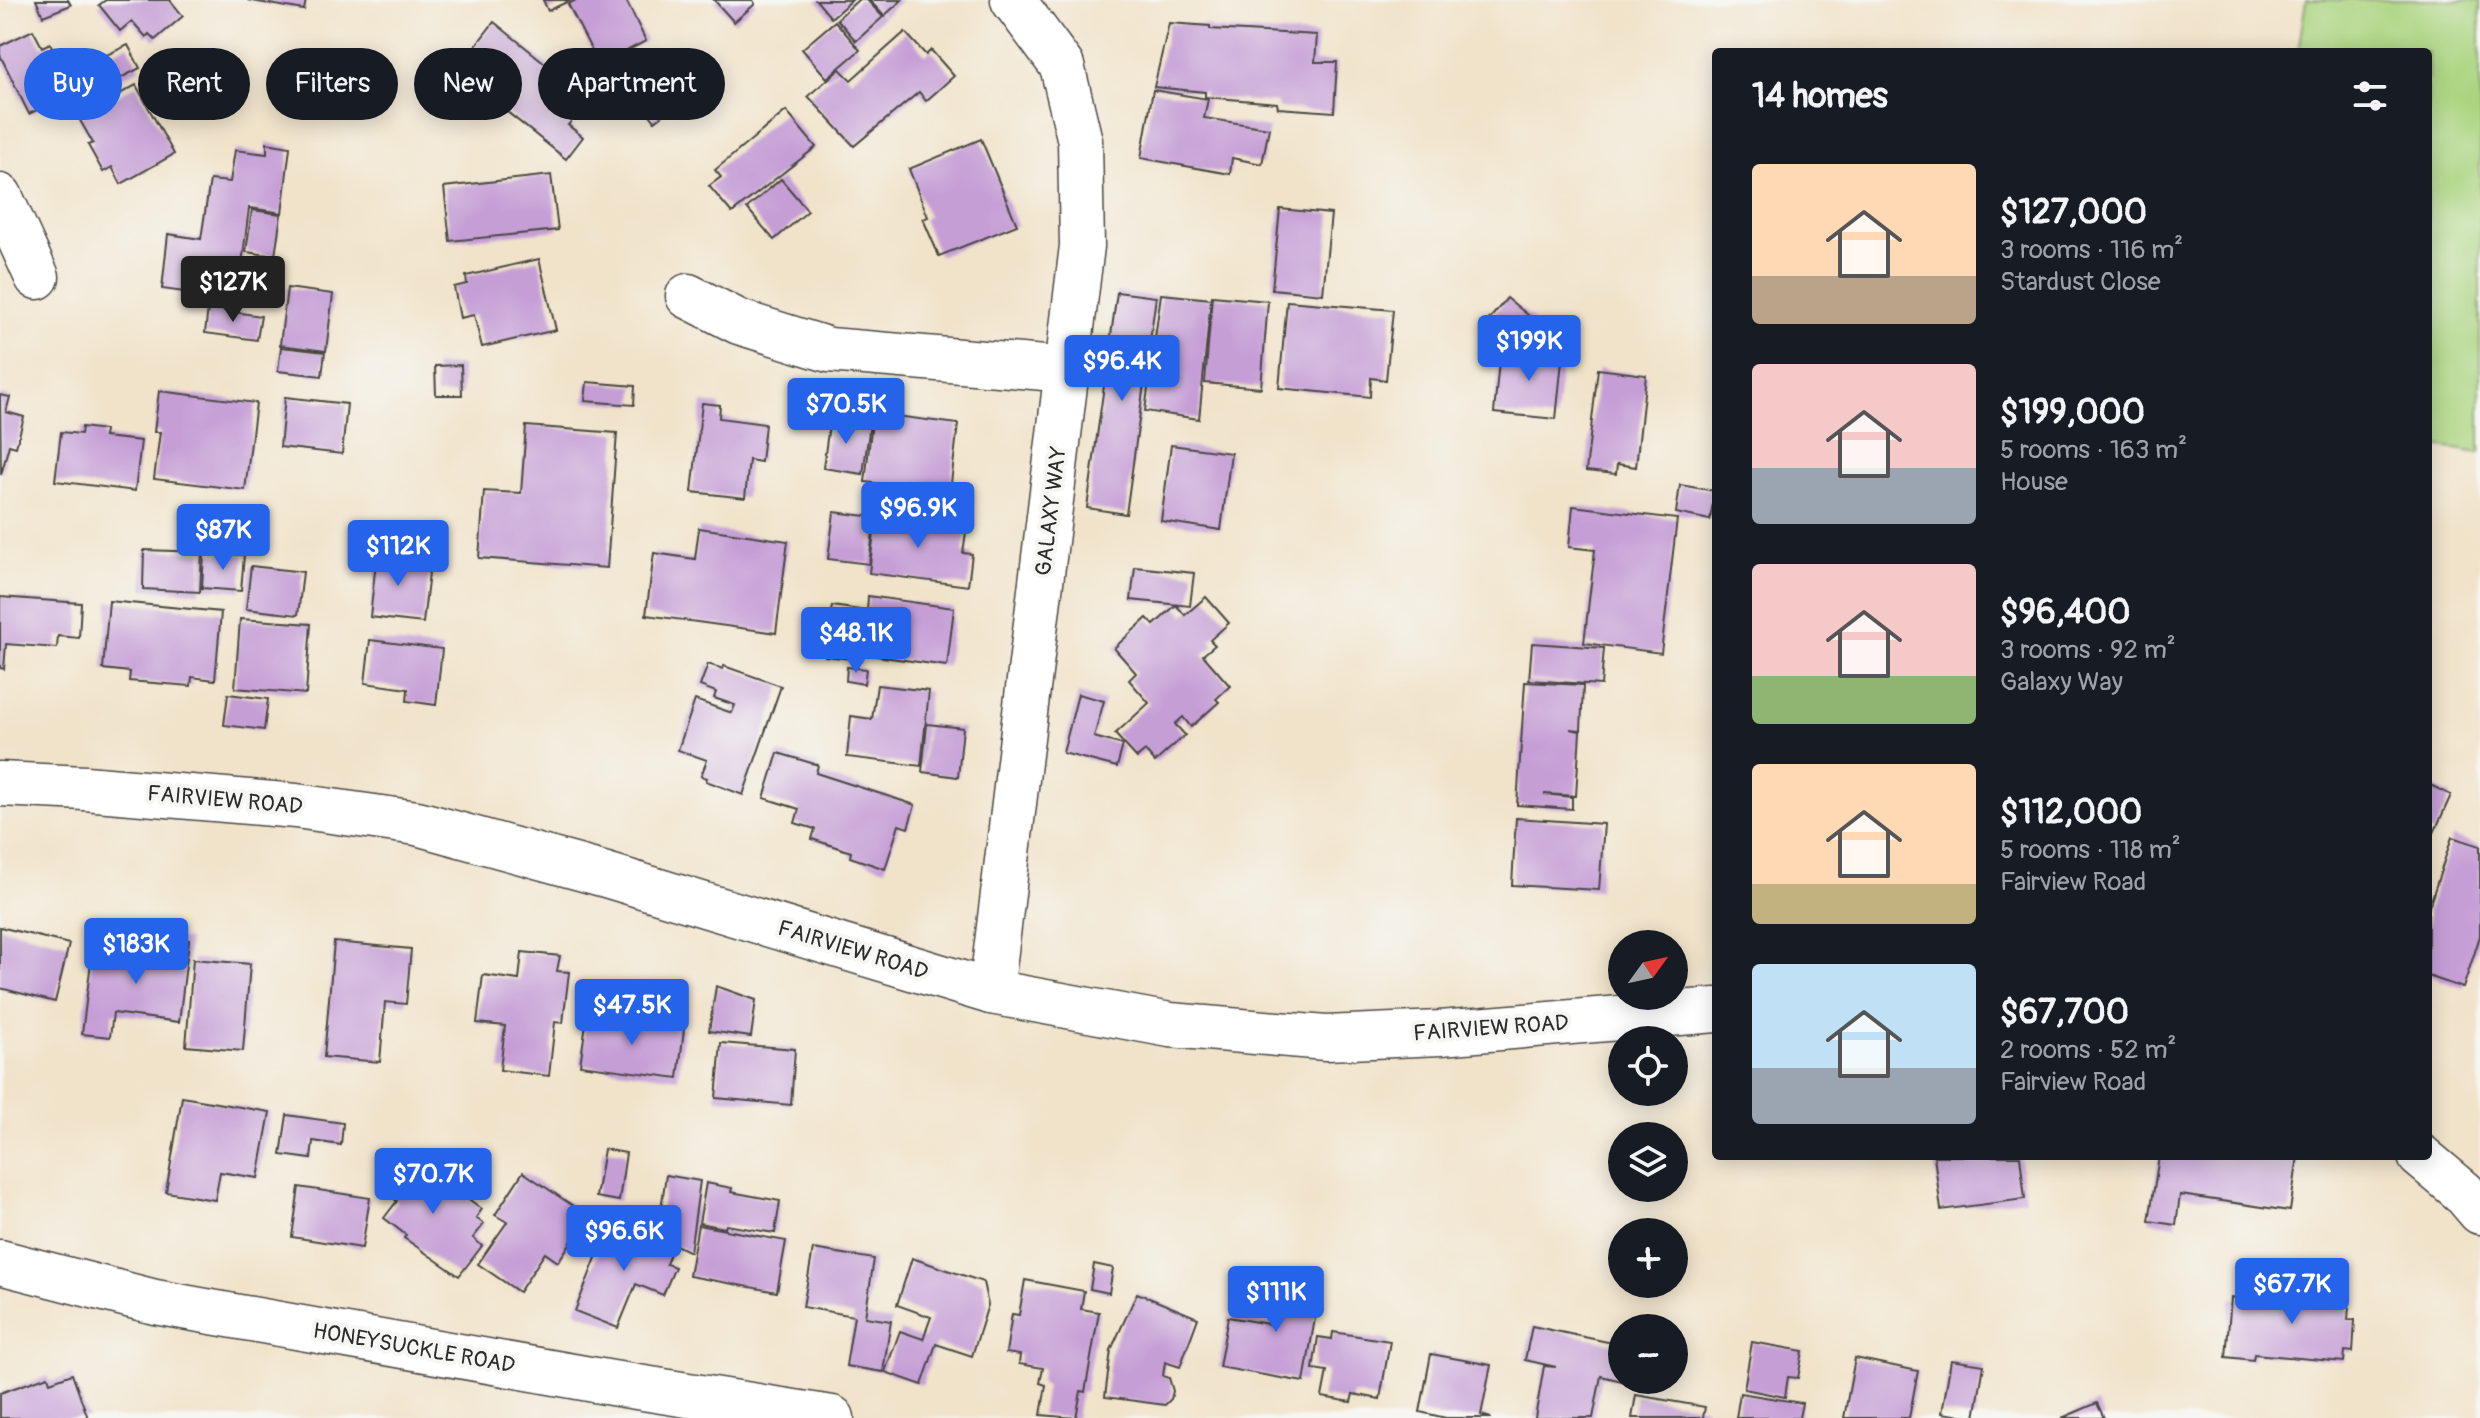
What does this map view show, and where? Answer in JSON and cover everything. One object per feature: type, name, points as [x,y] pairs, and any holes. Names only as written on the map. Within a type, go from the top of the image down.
[{"type":"street","name":"GALAXY WAY","points":[[991,992],[1082,246],[1080,141],[1062,66],[1013,0]]},
{"type":"street","points":[[0,196],[37,277]]},
{"type":"street","points":[[688,296],[739,322],[829,350],[1069,370]]},
{"type":"street","name":"FAIRVIEW ROAD","points":[[0,784],[265,803],[417,823],[606,875],[991,992],[1170,1025],[1326,1038],[1440,1033],[1712,1010]]},
{"type":"street","points":[[2425,1160],[2463,1192],[2480,1212]]},
{"type":"street","name":"HONEYSUCKLE ROAD","points":[[0,1262],[155,1302],[612,1383],[832,1418]]},
{"type":"green space","points":[[2306,0],[2480,0],[2480,453],[2432,446],[2432,48],[2299,48]]},
{"type":"building","points":[[36,0],[68,0],[71,5],[43,16]]},
{"type":"building","points":[[106,0],[170,0],[183,16],[155,40],[149,34],[146,37],[132,21],[120,31],[99,5]]},
{"type":"building","points":[[247,0],[306,0],[304,10]]},
{"type":"building","points":[[543,0],[571,0],[548,11]]},
{"type":"building","points":[[576,0],[626,0],[646,41],[632,48],[590,48],[568,4]]},
{"type":"building","points":[[714,0],[753,0],[755,4],[734,22]]},
{"type":"building","points":[[816,0],[852,0],[831,18]]},
{"type":"building","points":[[858,0],[867,0],[883,17],[856,41],[837,19]]},
{"type":"building","points":[[869,0],[902,0],[884,16]]},
{"type":"building","points":[[835,21],[860,50],[827,78],[802,49]]},
{"type":"building","points":[[494,22],[538,58],[538,120],[572,120],[568,125],[583,137],[566,159],[517,120],[522,120],[522,48],[474,48]]},
{"type":"building","points":[[1169,23],[1210,26],[1210,29],[1317,35],[1315,62],[1337,62],[1334,112],[1278,108],[1277,103],[1205,97],[1205,92],[1154,87]]},
{"type":"building","points":[[33,30],[42,47],[50,43],[53,48],[24,48],[24,104],[0,55],[0,46]]},
{"type":"building","points":[[905,32],[926,55],[931,50],[954,76],[926,101],[919,92],[854,146],[808,96],[840,69],[851,80]]},
{"type":"building","points":[[128,45],[138,64],[138,69],[122,77],[122,48]]},
{"type":"building","points":[[136,85],[138,120],[155,120],[174,154],[121,184],[112,167],[103,172],[88,145],[93,143],[80,120],[122,120],[122,93]]},
{"type":"building","points":[[1153,90],[1208,99],[1204,118],[1269,128],[1262,164],[1232,158],[1230,174],[1141,158]]},
{"type":"building","points":[[786,111],[816,147],[732,213],[709,186],[721,177],[715,170]]},
{"type":"building","points":[[981,139],[1017,225],[939,256],[923,219],[928,217],[909,169]]},
{"type":"building","points":[[267,143],[290,147],[282,213],[249,208],[241,272],[252,273],[250,301],[162,289],[168,234],[201,239],[210,180],[230,182],[235,150],[267,154]]},
{"type":"building","points":[[551,175],[558,230],[450,241],[444,187]]},
{"type":"building","points":[[781,179],[808,211],[774,240],[747,208]]},
{"type":"building","points":[[1280,209],[1331,214],[1323,294],[1272,289]]},
{"type":"building","points":[[252,210],[281,214],[275,256],[246,252]]},
{"type":"building","points":[[539,259],[556,330],[482,347],[474,315],[460,318],[454,287],[467,284],[466,276]]},
{"type":"building","points":[[287,288],[333,294],[326,351],[280,345]]},
{"type":"building","points":[[1117,292],[1156,297],[1126,514],[1087,508]]},
{"type":"building","points":[[1161,294],[1211,299],[1199,419],[1145,411]]},
{"type":"building","points":[[1212,296],[1268,301],[1261,388],[1205,383]]},
{"type":"building","points":[[1507,298],[1534,320],[1515,344],[1487,322]]},
{"type":"building","points":[[1287,301],[1393,310],[1386,380],[1371,378],[1370,397],[1279,388]]},
{"type":"building","points":[[208,308],[261,316],[257,340],[205,333]]},
{"type":"building","points":[[1511,345],[1563,351],[1556,419],[1494,413],[1499,361],[1509,362]]},
{"type":"building","points":[[281,347],[325,352],[322,376],[278,371]]},
{"type":"building","points":[[461,365],[462,395],[436,395],[435,366]]},
{"type":"building","points":[[1598,369],[1646,375],[1636,467],[1617,464],[1616,474],[1586,471]]},
{"type":"building","points":[[587,382],[635,386],[634,405],[585,401]]},
{"type":"building","points":[[159,391],[256,403],[245,490],[154,479],[160,432],[154,432]]},
{"type":"building","points":[[0,395],[10,397],[6,412],[24,417],[16,447],[9,445],[1,475]]},
{"type":"building","points":[[285,397],[347,404],[342,454],[280,447]]},
{"type":"building","points":[[702,403],[720,405],[719,418],[765,424],[761,462],[749,460],[745,498],[692,492]]},
{"type":"building","points":[[873,413],[958,424],[950,492],[865,482]]},
{"type":"building","points":[[830,418],[870,424],[863,474],[823,468]]},
{"type":"building","points":[[526,426],[617,433],[607,568],[479,558],[484,491],[521,493]]},
{"type":"building","points":[[82,427],[105,430],[104,437],[141,441],[135,491],[55,481],[61,432],[81,434]]},
{"type":"building","points":[[1171,445],[1231,453],[1221,530],[1161,521]]},
{"type":"building","points":[[1680,485],[1712,490],[1710,520],[1676,513]]},
{"type":"building","points":[[1573,506],[1677,519],[1661,653],[1584,643],[1595,550],[1569,547]]},
{"type":"building","points":[[877,508],[924,514],[923,526],[966,532],[963,553],[972,554],[968,586],[869,573]]},
{"type":"building","points":[[834,512],[875,517],[869,564],[828,559]]},
{"type":"building","points":[[699,528],[788,541],[776,633],[646,615],[654,553],[695,559]]},
{"type":"building","points":[[378,543],[429,573],[423,623],[370,617]]},
{"type":"building","points":[[144,550],[202,552],[200,592],[143,589]]},
{"type":"building","points":[[204,553],[244,555],[241,591],[202,588]]},
{"type":"building","points":[[251,566],[303,572],[298,615],[246,609]]},
{"type":"building","points":[[1135,567],[1194,573],[1190,606],[1131,600]]},
{"type":"building","points":[[868,596],[954,608],[947,666],[862,654],[861,660],[825,656],[832,606],[867,611]]},
{"type":"building","points":[[0,597],[81,603],[79,638],[58,636],[57,648],[6,644],[4,669],[0,668]]},
{"type":"building","points":[[1206,597],[1229,623],[1210,640],[1215,645],[1203,655],[1230,686],[1216,699],[1219,702],[1191,727],[1183,717],[1175,724],[1185,735],[1155,762],[1145,751],[1137,758],[1115,734],[1149,703],[1129,680],[1136,673],[1114,648],[1147,618],[1154,625],[1176,605],[1185,615]]},
{"type":"building","points":[[109,601],[221,612],[215,680],[192,677],[191,686],[129,681],[130,672],[103,669]]},
{"type":"building","points":[[240,619],[311,624],[306,694],[235,688]]},
{"type":"building","points":[[370,640],[442,649],[436,705],[407,701],[408,689],[365,683]]},
{"type":"building","points":[[1532,643],[1604,648],[1601,685],[1529,680]]},
{"type":"building","points":[[708,664],[723,669],[724,666],[781,686],[743,795],[706,781],[707,778],[701,776],[707,760],[678,750],[695,700],[732,713],[735,705],[714,698],[716,692],[700,686]]},
{"type":"building","points":[[847,667],[866,669],[864,684],[846,681]]},
{"type":"building","points":[[1525,682],[1583,685],[1581,730],[1570,729],[1580,731],[1576,796],[1544,794],[1572,797],[1572,809],[1517,805]]},
{"type":"building","points":[[877,685],[929,691],[921,766],[847,757],[851,716],[872,719]]},
{"type":"building","points":[[228,694],[268,699],[264,730],[224,725]]},
{"type":"building","points":[[1078,694],[1104,701],[1094,737],[1123,745],[1117,767],[1063,753]]},
{"type":"building","points":[[927,724],[963,728],[958,777],[922,772]]},
{"type":"building","points":[[778,753],[818,765],[816,773],[915,805],[908,828],[899,825],[885,869],[850,857],[851,852],[812,839],[815,829],[795,823],[799,809],[764,798]]},
{"type":"building","points":[[2432,786],[2451,795],[2432,832]]},
{"type":"building","points":[[1516,818],[1604,824],[1599,890],[1512,885]]},
{"type":"building","points":[[2452,837],[2480,846],[2480,936],[2463,988],[2432,977],[2432,898]]},
{"type":"building","points":[[0,927],[69,944],[55,1002],[0,988]]},
{"type":"building","points":[[153,935],[189,940],[179,1022],[113,1013],[110,1037],[82,1034],[92,954],[149,961]]},
{"type":"building","points":[[334,942],[411,949],[406,1004],[385,1002],[380,1062],[324,1057]]},
{"type":"building","points":[[522,952],[560,956],[557,971],[569,972],[563,1023],[555,1022],[549,1076],[500,1070],[505,1026],[477,1023],[483,975],[519,980]]},
{"type":"building","points":[[193,959],[250,964],[243,1051],[186,1046]]},
{"type":"building","points":[[716,986],[756,1000],[751,1037],[709,1031]]},
{"type":"building","points":[[587,1016],[684,1029],[678,1078],[580,1065]]},
{"type":"building","points":[[721,1043],[795,1049],[791,1105],[716,1098]]},
{"type":"building","points":[[182,1097],[270,1112],[258,1178],[220,1172],[215,1200],[166,1192]]},
{"type":"building","points":[[287,1115],[343,1123],[341,1145],[313,1141],[311,1159],[281,1155]]},
{"type":"building","points":[[604,1149],[626,1153],[619,1201],[596,1197]]},
{"type":"building","points":[[403,1156],[428,1175],[431,1171],[482,1209],[476,1218],[484,1224],[473,1238],[482,1246],[459,1276],[404,1238],[406,1235],[384,1218],[397,1201],[380,1187]]},
{"type":"building","points":[[1935,1160],[2020,1160],[2025,1199],[1941,1210]]},
{"type":"building","points":[[2158,1160],[2297,1160],[2290,1211],[2180,1195],[2176,1225],[2149,1221]]},
{"type":"building","points":[[523,1172],[588,1216],[558,1262],[545,1253],[519,1292],[478,1264],[507,1222],[495,1215]]},
{"type":"building","points":[[666,1175],[700,1181],[690,1252],[657,1236]]},
{"type":"building","points":[[706,1183],[732,1188],[731,1192],[780,1201],[775,1233],[699,1223]]},
{"type":"building","points":[[299,1187],[370,1198],[362,1248],[292,1237]]},
{"type":"building","points":[[611,1220],[673,1246],[666,1264],[675,1267],[663,1295],[636,1284],[618,1328],[575,1311]]},
{"type":"building","points":[[698,1225],[786,1241],[777,1292],[689,1276]]},
{"type":"building","points":[[813,1249],[874,1259],[865,1317],[891,1321],[883,1372],[846,1366],[854,1316],[803,1307]]},
{"type":"building","points":[[912,1258],[983,1282],[988,1305],[972,1356],[936,1344],[922,1385],[885,1372],[900,1331],[923,1339],[931,1317],[897,1305]]},
{"type":"building","points":[[1094,1264],[1113,1268],[1109,1293],[1090,1289]]},
{"type":"building","points":[[1283,1271],[1322,1278],[1304,1382],[1219,1367],[1228,1317],[1274,1325]]},
{"type":"building","points":[[1025,1280],[1084,1291],[1081,1309],[1099,1312],[1085,1392],[1081,1391],[1076,1418],[1041,1415],[1046,1385],[1040,1383],[1043,1368],[1019,1364],[1020,1355],[1006,1353],[1012,1314],[1019,1315]]},
{"type":"building","points":[[2260,1289],[2316,1294],[2316,1290],[2350,1293],[2348,1320],[2355,1320],[2353,1352],[2345,1351],[2344,1362],[2254,1354],[2253,1360],[2226,1357],[2231,1298],[2259,1301]]},
{"type":"building","points":[[1137,1293],[1198,1318],[1180,1367],[1165,1362],[1163,1376],[1169,1378],[1173,1391],[1165,1405],[1105,1397],[1111,1350]]},
{"type":"building","points":[[1532,1326],[1608,1342],[1608,1378],[1601,1376],[1593,1418],[1535,1418],[1544,1366],[1556,1367],[1525,1360]]},
{"type":"building","points":[[1333,1332],[1390,1341],[1380,1399],[1353,1394],[1351,1402],[1322,1397],[1327,1371],[1313,1369],[1318,1337],[1332,1339]]},
{"type":"building","points":[[1752,1342],[1803,1351],[1798,1378],[1788,1377],[1785,1397],[1744,1389]]},
{"type":"building","points":[[1431,1354],[1491,1365],[1481,1415],[1491,1418],[1446,1418],[1420,1412]]},
{"type":"building","points":[[1855,1358],[1918,1371],[1909,1418],[1844,1418]]},
{"type":"building","points":[[1951,1360],[1984,1365],[1975,1418],[1942,1413]]},
{"type":"building","points":[[72,1374],[88,1418],[0,1418],[0,1393],[48,1376],[50,1382]]},
{"type":"building","points":[[1740,1393],[1802,1403],[1799,1418],[1736,1418]]},
{"type":"building","points":[[1636,1395],[1705,1407],[1703,1418],[1632,1418]]},
{"type":"building","points":[[2097,1403],[2104,1418],[2062,1418]]}]
